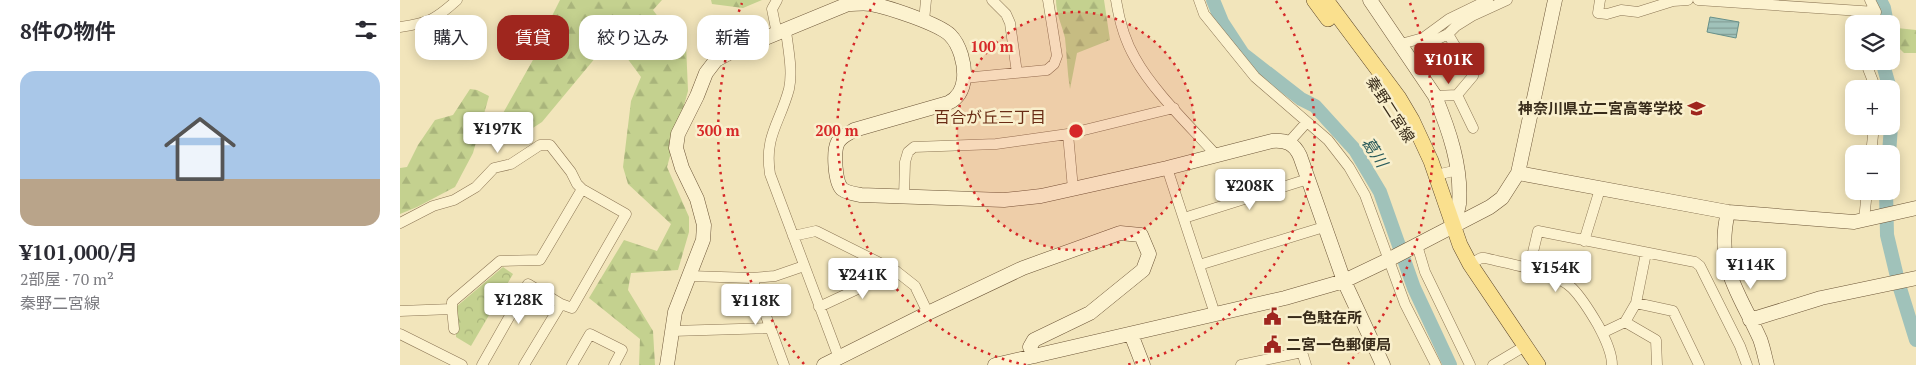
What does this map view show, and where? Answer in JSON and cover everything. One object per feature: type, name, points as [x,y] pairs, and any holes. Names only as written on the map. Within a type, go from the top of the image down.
[{"type":"main road","name":"秦野二宮線","points":[[1314,0],[1406,127],[1419,152],[1438,207],[1452,227],[1470,264],[1538,365]]},
{"type":"main road","name":"秦野二宮線","points":[[1326,0],[1399,98],[1425,145],[1447,206],[1452,227]]},
{"type":"street","points":[[400,27],[422,25],[437,17],[457,0]]},
{"type":"street","points":[[777,0],[772,10],[782,32],[789,88],[771,135],[768,159],[770,174],[839,358]]},
{"type":"street","points":[[924,22],[926,0]]},
{"type":"street","points":[[992,0],[1006,14],[1010,23],[1017,74]]},
{"type":"street","points":[[964,78],[1047,70],[1054,64],[1057,56],[1048,0]]},
{"type":"street","points":[[1116,0],[1118,15],[1134,57],[1148,78],[1216,155]]},
{"type":"street","points":[[1199,0],[1204,14],[1255,77],[1328,140],[1348,167],[1365,195],[1391,259],[1405,304],[1436,365]]},
{"type":"street","points":[[1370,0],[1435,96],[1454,151],[1458,170],[1458,205],[1452,227]]},
{"type":"street","points":[[1400,44],[1423,38],[1449,19],[1488,0]]},
{"type":"street","points":[[995,365],[1285,298],[1344,281],[1391,259],[1490,207],[1502,198],[1518,173],[1555,0]]},
{"type":"street","points":[[1600,0],[1598,13],[1607,14],[1621,10],[1638,12],[1651,4],[1688,0]]},
{"type":"street","points":[[1698,0],[1828,4],[1876,12]]},
{"type":"street","points":[[1870,0],[1876,12],[1875,15]]},
{"type":"street","points":[[1423,38],[1436,40],[1448,34],[1456,26],[1472,16],[1504,1]]},
{"type":"street","points":[[667,365],[675,312],[703,240],[704,225],[697,199],[682,168],[676,148],[678,134],[706,73],[716,60],[729,53],[848,4],[871,2],[945,31],[956,43],[962,58],[963,87],[955,100],[854,130],[844,136],[838,143],[836,150],[836,169],[840,187],[845,191],[861,195],[1004,200],[1041,196],[1167,168],[1272,141],[1289,142],[1296,148],[1344,281],[1383,365]]},
{"type":"street","points":[[1435,96],[1457,95],[1473,76],[1448,34]]},
{"type":"street","points":[[1457,95],[1472,128]]},
{"type":"street","points":[[904,197],[905,162],[908,152],[914,147],[996,144],[1068,134],[1174,108]]},
{"type":"street","points":[[1289,142],[1308,122]]},
{"type":"street","points":[[1068,134],[1073,189]]},
{"type":"street","points":[[400,223],[433,206],[454,200],[476,187],[494,168],[511,164],[540,145],[550,145],[582,189],[626,214],[572,308],[561,304],[528,284],[482,365]]},
{"type":"street","points":[[1167,168],[1215,314]]},
{"type":"street","points":[[1436,175],[1458,170]]},
{"type":"street","points":[[1518,173],[1728,212],[1854,222],[1916,208]]},
{"type":"street","points":[[1184,218],[1308,180]]},
{"type":"street","points":[[454,328],[452,302],[500,262],[540,260],[582,189]]},
{"type":"street","points":[[1584,241],[1600,189]]},
{"type":"street","points":[[1864,220],[1866,200]]},
{"type":"street","points":[[1728,212],[1723,232],[1725,260],[1735,288],[1760,340],[1767,365]]},
{"type":"street","points":[[1199,265],[1324,227]]},
{"type":"street","points":[[793,236],[816,231],[896,271],[915,286],[928,313]]},
{"type":"street","points":[[1530,269],[1538,231],[1695,262],[1700,266],[1740,346],[1747,365]]},
{"type":"street","points":[[824,365],[1022,268],[1120,233],[1141,235],[1149,254],[1143,270],[1090,313],[1034,340],[1030,347],[1035,356]]},
{"type":"street","points":[[1414,247],[1470,365]]},
{"type":"street","points":[[1602,333],[1625,322],[1636,303],[1646,253]]},
{"type":"street","points":[[1470,264],[1485,258],[1530,269],[1555,278],[1571,287],[1591,313],[1602,333],[1612,365]]},
{"type":"street","points":[[689,276],[752,278],[775,276],[804,266]]},
{"type":"street","points":[[820,307],[896,271]]},
{"type":"street","points":[[752,278],[784,365]]},
{"type":"street","points":[[1750,320],[1821,298],[1916,278]]},
{"type":"street","points":[[1636,303],[1673,311],[1699,365]]},
{"type":"street","points":[[524,365],[561,304]]},
{"type":"street","points":[[400,311],[452,309]]},
{"type":"street","points":[[1625,322],[1656,340],[1657,365]]},
{"type":"street","points":[[672,331],[770,328]]},
{"type":"street","points":[[400,334],[462,365]]},
{"type":"street","points":[[572,365],[590,334],[622,350],[614,365]]},
{"type":"street","points":[[1131,334],[1143,365]]},
{"type":"street","points":[[1493,365],[1525,346]]},
{"type":"street","points":[[1247,364],[1302,352],[1306,365]]},
{"type":"green space","points":[[560,0],[662,0],[653,10],[657,15],[579,15],[579,60],[594,60],[542,122],[519,137],[508,131],[502,115],[533,60],[569,60],[569,15],[552,15]]},
{"type":"green space","points":[[711,0],[762,0],[743,8],[712,4]]},
{"type":"green space","points":[[1056,0],[1104,0],[1110,40],[1077,53],[1070,89],[1065,38],[1058,15]]},
{"type":"green space","points":[[1900,28],[1916,30],[1916,53],[1904,53],[1900,49]]},
{"type":"green space","points":[[628,60],[687,60],[688,91],[667,167],[689,217],[689,232],[678,270],[631,273],[628,290],[653,331],[655,365],[639,365],[640,339],[589,298],[624,240],[657,251],[671,224],[628,184],[623,167],[631,101],[641,77]]},
{"type":"green space","points":[[470,89],[489,96],[473,153],[455,187],[400,214],[400,168],[407,167],[418,145],[435,120],[453,115]]},
{"type":"green space","points":[[503,267],[513,274],[471,346],[456,337],[456,307]]},
{"type":"water","points":[[1710,17],[1739,22],[1736,38],[1707,32]]},
{"type":"waterway","name":"葛川","points":[[1213,0],[1222,22],[1243,54],[1301,99],[1315,106],[1355,150],[1380,192],[1414,288],[1450,365]]},
{"type":"waterway","points":[[1880,0],[1885,15]]},
{"type":"waterway","points":[[1885,70],[1887,80]]},
{"type":"waterway","points":[[1890,135],[1890,145]]},
{"type":"waterway","points":[[1886,200],[1887,235],[1899,285],[1916,340]]},
{"type":"place","name":"神奈川県立二宮高等学校","points":[[1697,108]]},
{"type":"place","name":"一色駐在所","points":[[1273,317]]},
{"type":"place","name":"二宮一色郵便局","points":[[1272,344]]},
{"type":"district","name":"百合が丘三丁目","points":[[990,117]]}]
